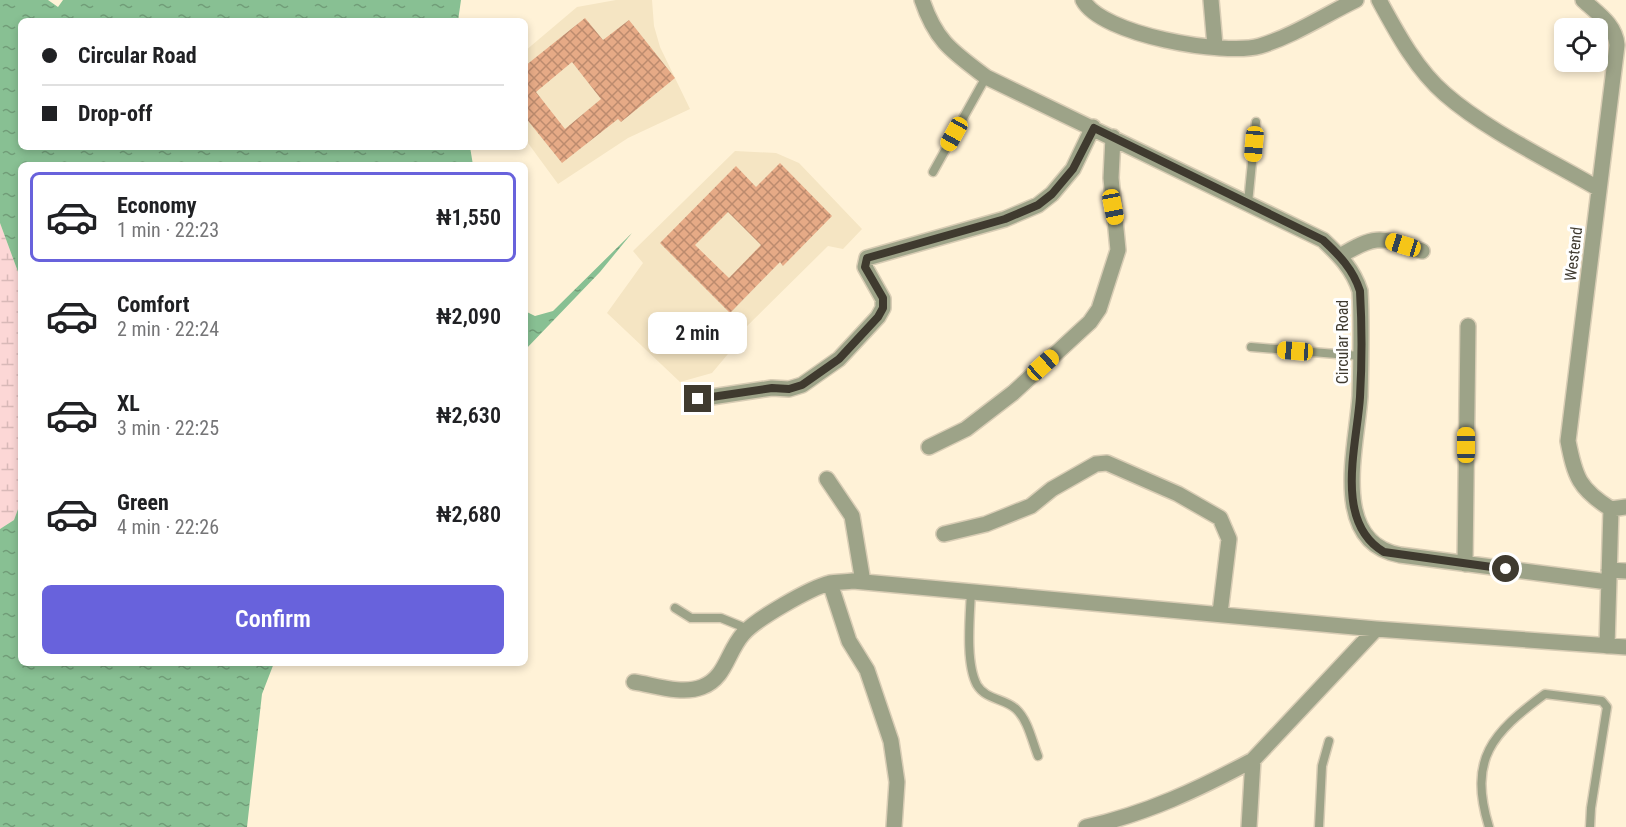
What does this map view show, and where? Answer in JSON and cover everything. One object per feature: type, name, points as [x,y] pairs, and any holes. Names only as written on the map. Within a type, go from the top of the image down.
[{"type":"street","name":"Circular Road","points":[[922,0],[938,36],[950,52],[986,78],[1113,136],[1323,240],[1340,256],[1355,277],[1360,291],[1360,356],[1351,488],[1359,522],[1372,545],[1384,552],[1465,564],[1609,576],[1626,571]]},
{"type":"street","points":[[1083,0],[1089,8],[1105,20],[1158,39],[1215,46],[1252,47],[1262,45],[1356,0]]},
{"type":"street","points":[[1210,0],[1215,46]]},
{"type":"street","points":[[1379,0],[1401,40],[1445,94],[1502,133],[1599,189]]},
{"type":"street","name":"Westend","points":[[1583,0],[1609,23],[1616,34],[1568,441],[1574,474],[1589,496],[1618,508]]},
{"type":"street","points":[[698,399],[772,388],[789,389],[814,377],[839,359],[878,317],[883,308],[883,298],[865,267],[867,258],[1005,219],[1038,205],[1052,194],[1073,169],[1094,128]]},
{"type":"street","points":[[929,447],[966,429],[1013,393],[1090,322],[1099,309],[1118,250],[1111,178],[1113,136]]},
{"type":"street","points":[[1340,256],[1372,238],[1384,239],[1422,251]]},
{"type":"street","points":[[1465,564],[1468,326]]},
{"type":"street","points":[[944,534],[986,524],[1031,506],[1052,489],[1096,464],[1107,463],[1178,494],[1220,518],[1229,539],[1220,613]]},
{"type":"street","points":[[827,479],[852,516],[863,582]]},
{"type":"street","points":[[1607,646],[1609,576],[1618,508]]},
{"type":"street","points":[[634,682],[685,690],[702,687],[720,675],[729,656],[748,629],[810,591],[830,584],[863,582],[1377,629],[1626,647]]},
{"type":"street","points":[[830,584],[849,640],[867,670],[891,741],[897,782],[894,827]]},
{"type":"street","points":[[1086,827],[1136,815],[1201,788],[1252,760],[1377,629]]},
{"type":"street","points":[[1249,827],[1252,760]]},
{"type":"lane","points":[[933,172],[986,78]]},
{"type":"lane","points":[[1248,203],[1256,122]]},
{"type":"lane","points":[[1251,347],[1360,356]]},
{"type":"lane","points":[[971,591],[972,671],[978,686],[988,696],[1016,709],[1023,718],[1038,756]]},
{"type":"lane","points":[[675,608],[691,618],[721,618],[748,629]]},
{"type":"lane","points":[[1489,827],[1480,800],[1484,759],[1496,737],[1517,715],[1545,694],[1602,701],[1607,707],[1590,827]]},
{"type":"lane","points":[[1319,827],[1322,766],[1329,741]]},
{"type":"shaded area","points":[[616,0],[652,0],[654,26],[660,47],[690,109],[628,138],[558,184],[528,143],[528,48],[577,7]]},
{"type":"shaded area","points":[[735,151],[776,153],[799,163],[862,229],[843,249],[828,246],[736,337],[738,342],[712,373],[680,382],[607,313],[643,263],[633,251]]},
{"type":"green space","points":[[0,223],[18,272],[18,509],[14,520],[0,529]]},
{"type":"water","points":[[0,0],[48,0],[58,7],[63,0],[461,0],[458,18],[18,18],[18,150],[470,150],[472,162],[18,162],[18,272],[0,223]]},
{"type":"water","points":[[632,233],[600,272],[528,347],[528,312],[535,316],[553,311]]},
{"type":"water","points":[[18,509],[18,666],[273,666],[262,694],[247,827],[0,827],[0,529],[14,520]]},
{"type":"building","points":[[585,18],[603,40],[629,20],[675,78],[621,122],[618,119],[562,163],[528,121],[528,64]],"holes":[[[572,62],[601,99],[565,129],[536,92]]]},
{"type":"building","points":[[780,163],[832,216],[783,266],[780,262],[730,313],[660,243],[736,166],[756,187]],"holes":[[[728,212],[761,245],[729,278],[695,245]]]},
{"type":"route","points":[[698,399],[772,388],[789,389],[802,385],[814,377],[839,359],[878,317],[883,308],[883,298],[865,267],[867,258],[878,253],[900,250],[1005,219],[1038,205],[1052,194],[1073,169],[1094,128],[1323,240],[1340,256],[1355,277],[1360,291],[1360,397],[1351,488],[1355,510],[1366,537],[1372,545],[1384,552],[1506,569]]}]
